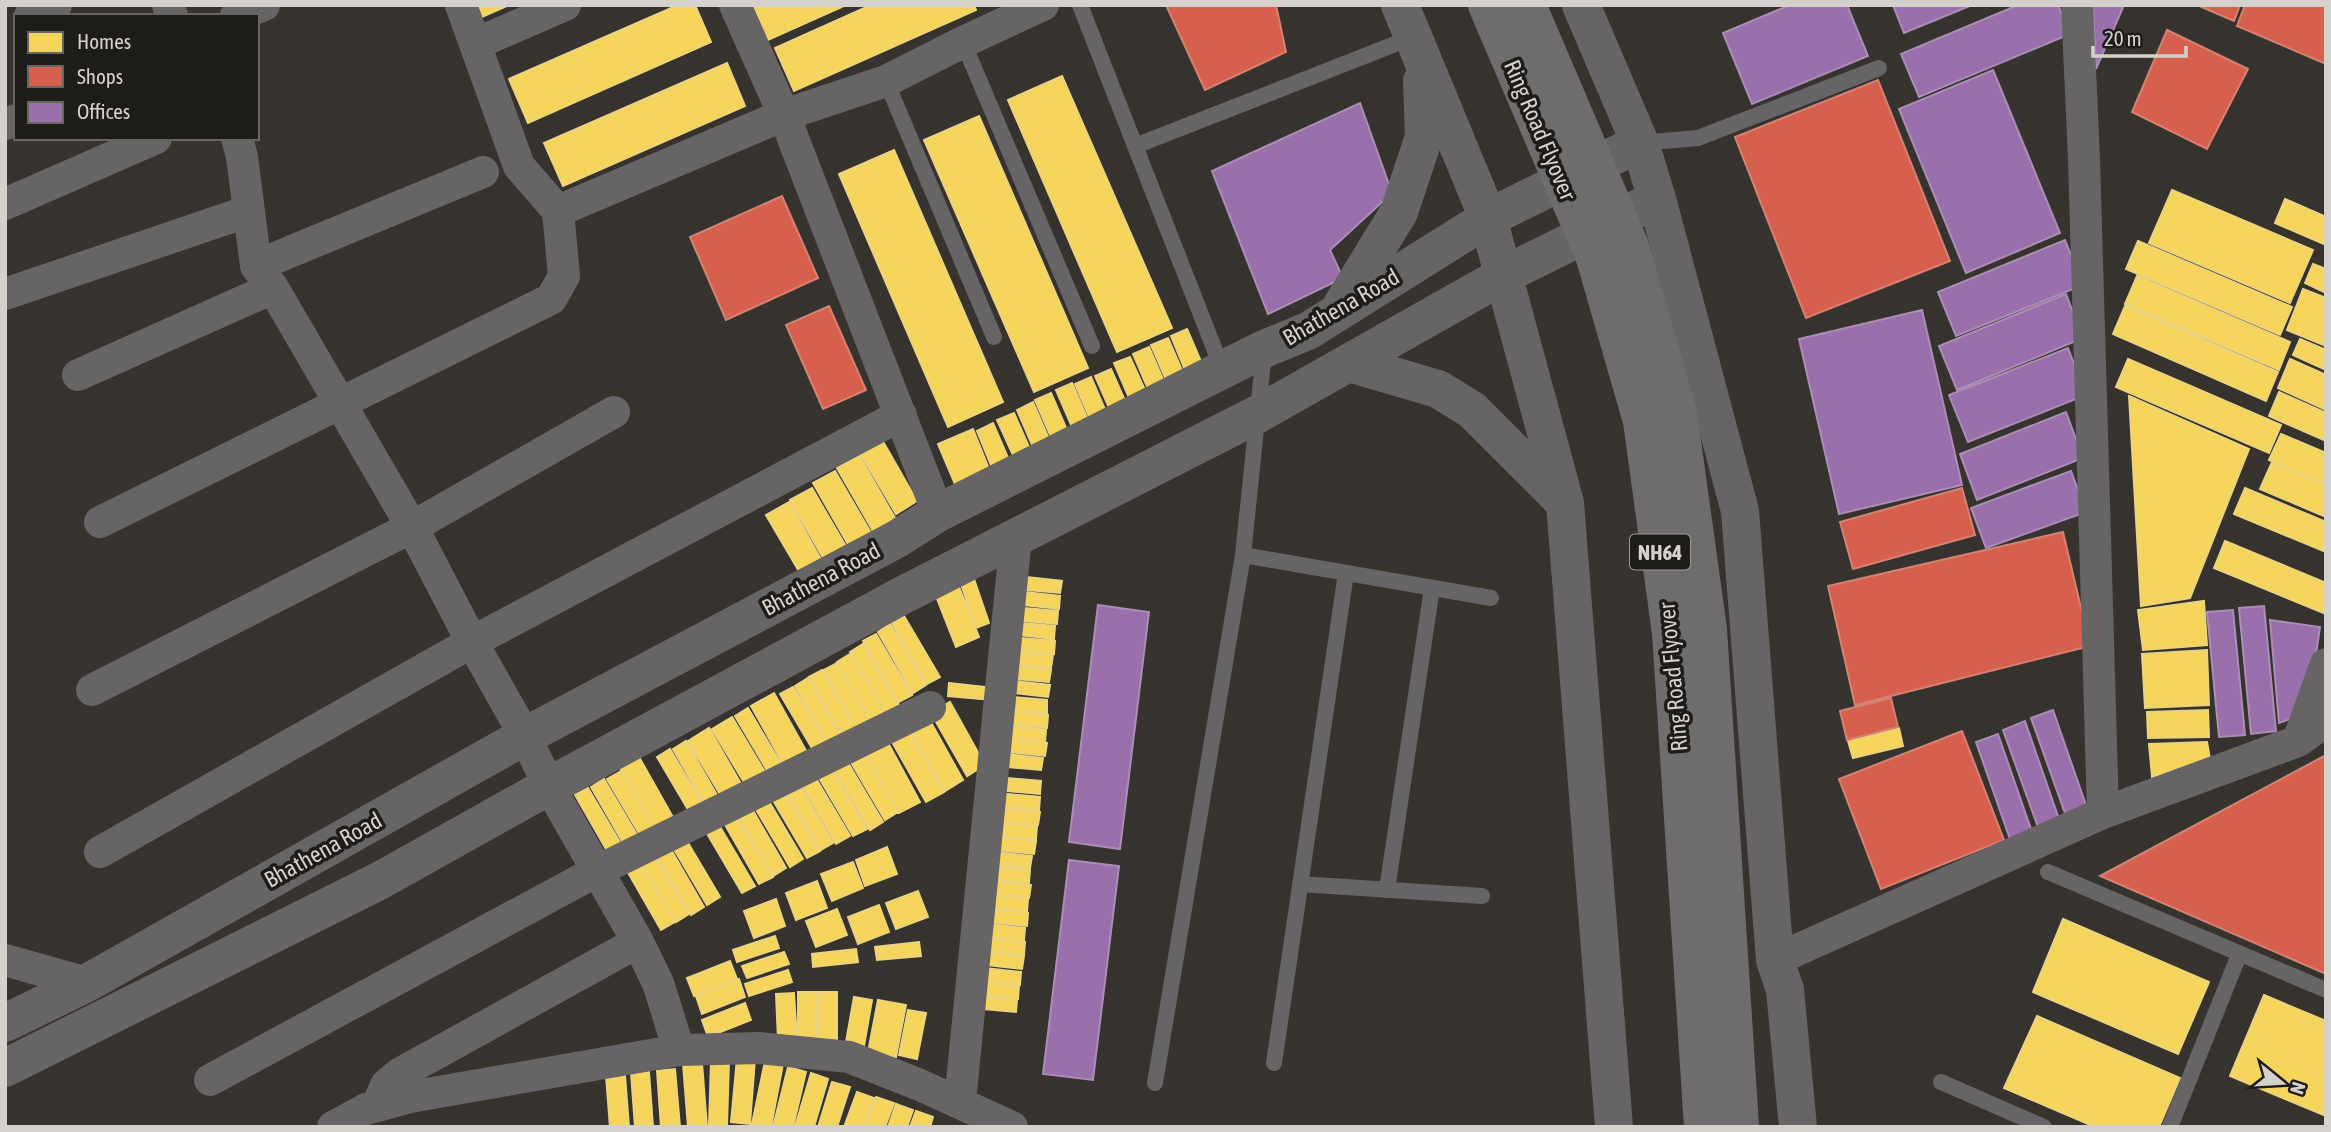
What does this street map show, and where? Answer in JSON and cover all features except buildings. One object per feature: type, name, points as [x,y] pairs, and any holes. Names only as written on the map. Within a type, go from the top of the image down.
[{"type":"highway","name":"Ring Road Flyover","points":[[1487,5],[1595,258],[1642,421],[1671,633],[1703,1127]]},
{"type":"highway","name":"Ring Road Flyover","points":[[1527,5],[1630,246],[1678,413],[1709,629],[1740,1127]]},
{"type":"street","points":[[35,14],[56,5]]},
{"type":"street","points":[[241,14],[264,5]]},
{"type":"street","points":[[100,522],[551,299],[564,276],[558,212],[519,166],[461,5]]},
{"type":"street","points":[[475,44],[565,5]]},
{"type":"street","points":[[735,5],[784,116],[938,513]]},
{"type":"street","points":[[558,212],[784,116],[886,81],[1043,5]]},
{"type":"street","points":[[1581,5],[1640,143],[1740,511],[1775,960],[1785,990],[1798,1127]]},
{"type":"street","points":[[2077,5],[2103,813]]},
{"type":"street","points":[[1411,33],[1488,218],[1564,503],[1614,1127]]},
{"type":"street","points":[[1338,313],[1399,212],[1424,137],[1411,33]]},
{"type":"street","points":[[5,204],[151,140]]},
{"type":"street","points":[[238,140],[248,211],[265,277],[412,527],[525,736],[549,786],[638,942],[658,984],[679,1050]]},
{"type":"street","name":"Bhathena Road","points":[[18,1018],[87,983],[525,736],[886,545],[938,513],[1264,349],[1308,331],[1488,218],[1640,143]]},
{"type":"street","points":[[78,375],[265,277],[482,172]]},
{"type":"street","points":[[5,1068],[381,880],[903,595],[1258,414],[1504,275],[1657,198]]},
{"type":"street","points":[[5,294],[248,211]]},
{"type":"street","points":[[1349,363],[1438,389],[1472,410],[1564,503]]},
{"type":"street","points":[[92,690],[412,527],[614,412]]},
{"type":"street","points":[[100,852],[472,642],[901,415]]},
{"type":"street","points":[[960,1102],[1016,537]]},
{"type":"street","points":[[2298,741],[2326,664]]},
{"type":"street","points":[[210,1080],[597,871],[930,707]]},
{"type":"street","points":[[1775,960],[2103,813],[2298,741],[2326,721]]},
{"type":"street","points":[[378,1104],[386,1085],[399,1074],[638,942]]},
{"type":"street","points":[[5,960],[87,983]]},
{"type":"street","points":[[333,1127],[378,1104],[679,1050],[759,1048],[849,1058],[960,1102],[1012,1127]]},
{"type":"lane","points":[[1080,5],[1223,371]]},
{"type":"lane","points":[[1135,146],[1411,33]]},
{"type":"lane","points":[[962,42],[1092,346]]},
{"type":"lane","points":[[1640,143],[1698,138],[1879,68]]},
{"type":"lane","points":[[886,81],[994,337]]},
{"type":"lane","points":[[1155,1083],[1243,555],[1264,349]]},
{"type":"lane","points":[[1243,555],[1491,598]]},
{"type":"lane","points":[[1274,1063],[1346,573]]},
{"type":"lane","points":[[1387,890],[1432,588]]},
{"type":"lane","points":[[2048,872],[2326,990]]},
{"type":"lane","points":[[1300,884],[1482,896]]},
{"type":"lane","points":[[2170,1127],[2239,955]]},
{"type":"lane","points":[[1941,1082],[2044,1127]]}]
